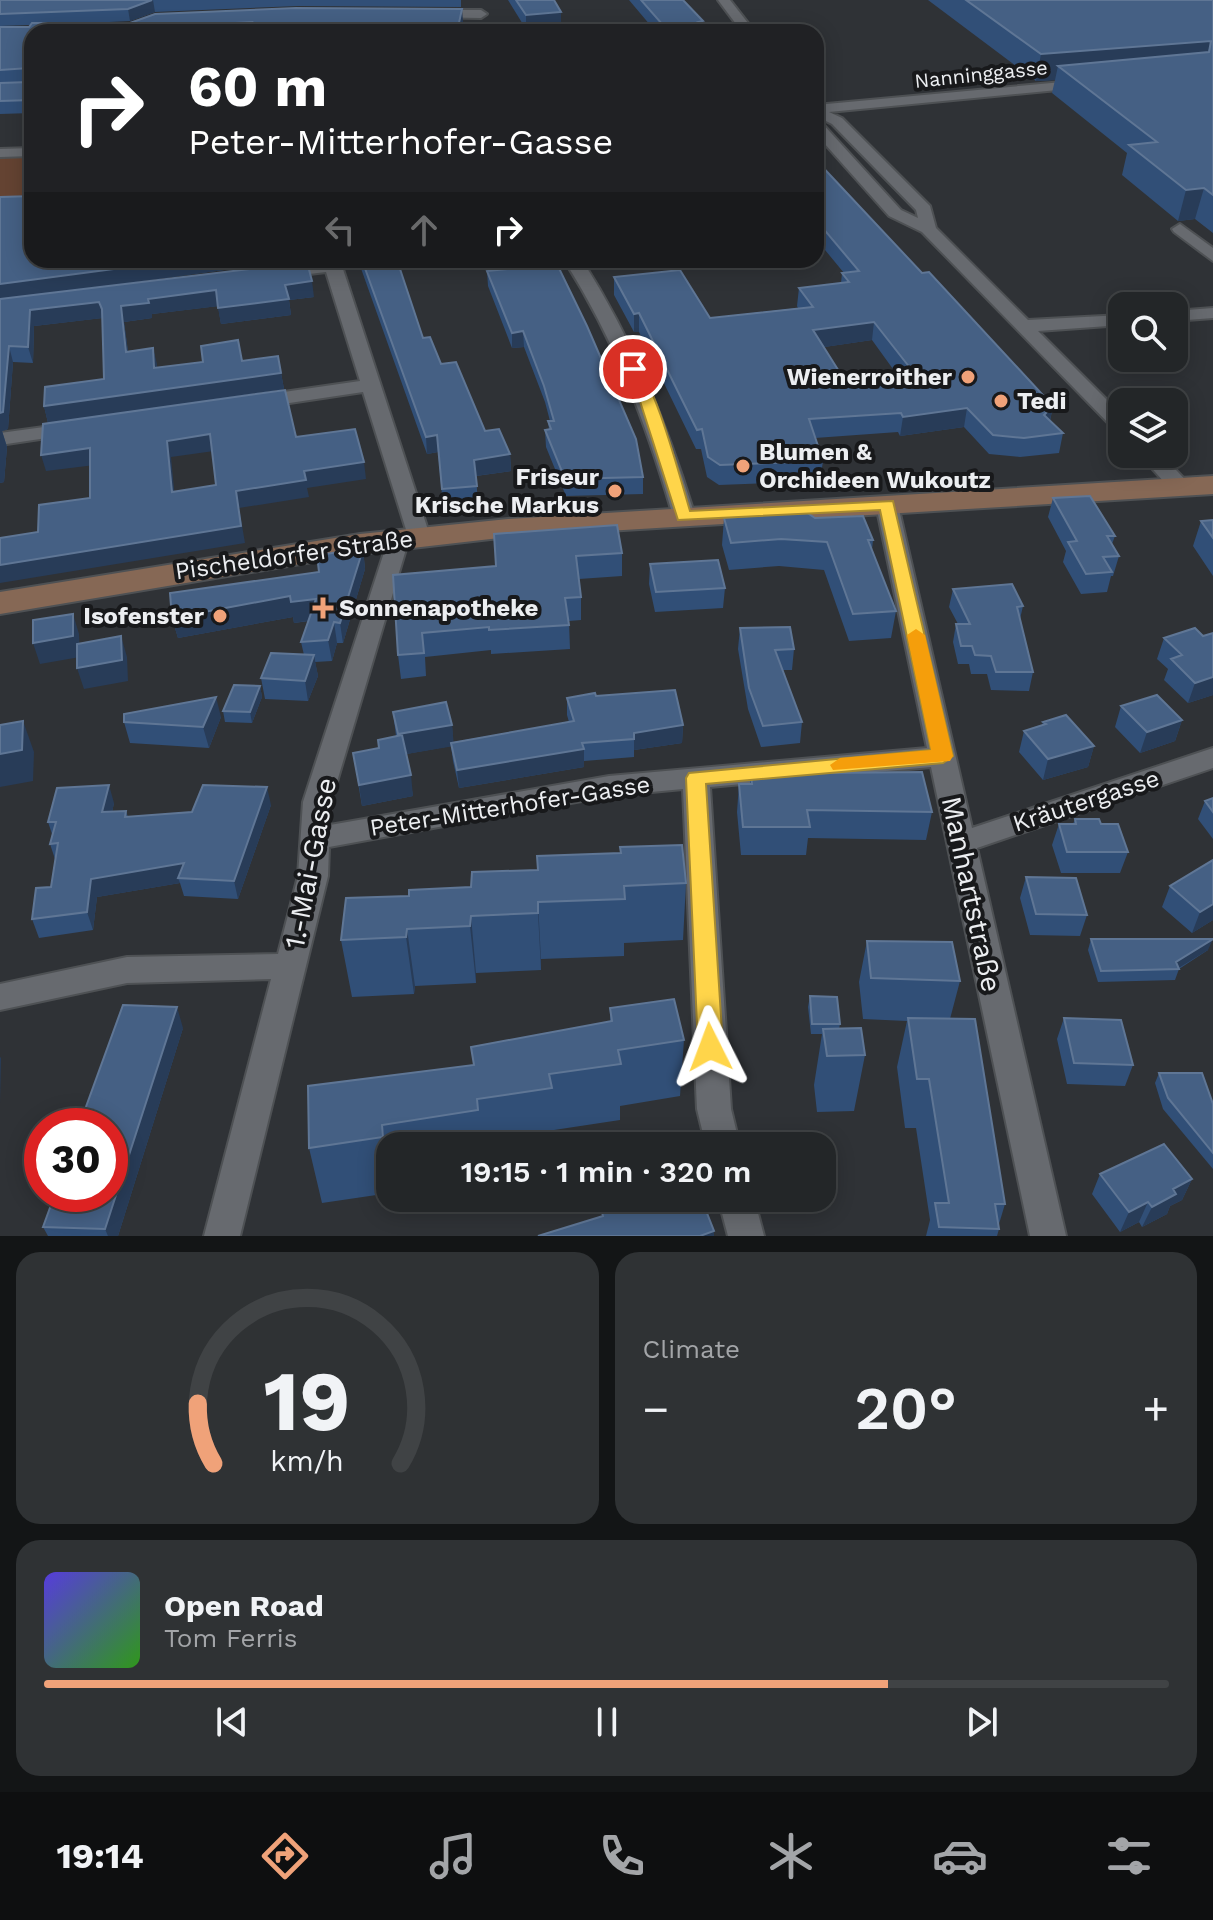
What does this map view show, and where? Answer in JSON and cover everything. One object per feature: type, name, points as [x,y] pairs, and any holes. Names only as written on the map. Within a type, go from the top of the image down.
[{"type":"main road","name":"Pischeldorfer Straße","points":[[0,603],[409,538],[684,516],[1213,485]]},
{"type":"street","points":[[482,24],[485,0]]},
{"type":"street","points":[[724,0],[743,24]]},
{"type":"street","points":[[420,14],[481,14]]},
{"type":"street","name":"Nanninggasse","points":[[824,109],[1099,82]]},
{"type":"street","points":[[824,114],[837,121],[924,209],[928,229]]},
{"type":"street","points":[[824,134],[895,213],[928,229],[1108,412]]},
{"type":"street","points":[[0,153],[24,152]]},
{"type":"street","points":[[1180,229],[1213,256]]},
{"type":"street","points":[[254,275],[300,268]]},
{"type":"street","points":[[334,268],[373,385],[409,538]]},
{"type":"street","points":[[578,268],[595,293],[645,395],[684,516]]},
{"type":"street","points":[[1188,315],[1213,313]]},
{"type":"street","points":[[1023,326],[1108,321]]},
{"type":"street","points":[[233,405],[373,385]]},
{"type":"street","points":[[0,439],[93,426]]},
{"type":"street","points":[[1163,468],[1181,487]]},
{"type":"street","name":"Manhartstraße","points":[[887,505],[1048,1236]]},
{"type":"street","name":"1.-Mai-Gasse","points":[[222,1236],[313,876],[317,802],[409,538]]},
{"type":"street","name":"Peter-Mitterhofer-Gasse","points":[[317,838],[609,786],[943,756]]},
{"type":"street","name":"Kräutergasse","points":[[960,843],[1213,758]]},
{"type":"street","points":[[696,778],[714,1109],[720,1132]]},
{"type":"street","points":[[0,997],[127,970],[290,966]]},
{"type":"street","points":[[740,1212],[746,1236]]},
{"type":"shaded area","points":[[24,156],[24,196],[0,197],[0,157]]},
{"type":"building","points":[[0,0],[152,0],[128,9],[0,14]]},
{"type":"building","points":[[516,0],[554,0],[561,12],[526,15]]},
{"type":"building","points":[[641,0],[683,0],[703,21],[698,22],[700,24],[662,24]]},
{"type":"building","points":[[966,0],[1213,0],[1213,195],[1204,188],[1186,190],[1129,145],[1157,142],[1058,66],[1209,52],[1211,41],[1041,54]]},
{"type":"building","points":[[296,8],[462,9],[459,24],[31,24],[130,23],[155,14]]},
{"type":"building","points":[[0,27],[24,27],[24,68],[0,70]]},
{"type":"building","points":[[24,82],[24,100],[0,101],[0,83]]},
{"type":"building","points":[[824,169],[922,273],[929,272],[1053,406],[1044,415],[1063,433],[1024,438],[993,435],[967,408],[903,417],[901,413],[809,419],[823,461],[720,465],[708,457],[702,429],[697,430],[639,313],[634,314],[614,277],[680,270],[710,318],[813,307],[799,288],[849,282],[842,273],[859,271],[824,229]],"holes":[[[874,322],[914,373],[847,384],[813,330]]]},
{"type":"building","points":[[24,196],[24,268],[121,268],[0,284],[0,197]]},
{"type":"building","points":[[257,268],[309,268],[312,281],[285,285],[289,299],[218,308],[216,290],[148,299],[149,303],[121,306],[126,352],[153,348],[154,368],[203,362],[201,346],[238,340],[242,361],[278,356],[281,373],[44,406],[45,387],[104,379],[102,309],[99,302],[30,310],[28,347],[9,346],[3,412],[0,413],[0,299]]},
{"type":"building","points":[[365,268],[400,268],[423,338],[430,337],[441,364],[456,362],[485,431],[499,429],[510,454],[474,460],[477,486],[442,489],[437,435],[426,437]]},
{"type":"building","points":[[559,268],[636,439],[643,477],[565,479],[545,430],[551,429],[548,421],[554,421],[544,386],[523,331],[512,333],[487,271]]},
{"type":"building","points":[[285,390],[296,437],[355,429],[364,462],[304,471],[306,480],[236,491],[241,526],[0,565],[0,538],[38,532],[39,505],[90,498],[90,448],[41,455],[43,424]],"holes":[[[210,434],[216,485],[172,492],[167,441]]]},
{"type":"building","points":[[1090,496],[1115,536],[1107,536],[1119,556],[1103,557],[1112,572],[1086,574],[1068,542],[1077,541],[1053,498]]},
{"type":"building","points":[[806,512],[815,518],[863,516],[873,540],[868,540],[896,611],[853,614],[827,542],[781,539],[731,543],[724,518]]},
{"type":"building","points":[[1213,520],[1213,538],[1201,521]]},
{"type":"building","points":[[617,525],[622,553],[576,556],[581,597],[565,598],[569,625],[422,633],[424,653],[398,655],[393,575],[496,566],[494,534]]},
{"type":"building","points":[[363,549],[340,623],[334,622],[328,640],[301,642],[316,599],[291,602],[290,596],[172,618],[170,593],[319,572],[317,555]]},
{"type":"building","points":[[718,560],[725,588],[656,592],[650,564]]},
{"type":"building","points":[[1012,584],[1023,606],[1017,607],[1033,672],[996,672],[991,656],[975,655],[972,646],[961,646],[956,624],[970,624],[953,589]]},
{"type":"building","points":[[73,614],[73,636],[33,643],[33,620]]},
{"type":"building","points":[[790,627],[794,649],[775,650],[802,722],[763,726],[749,688],[740,628]]},
{"type":"building","points":[[1195,628],[1203,636],[1213,633],[1213,677],[1195,683],[1171,659],[1182,655],[1164,638]]},
{"type":"building","points":[[121,636],[122,660],[77,668],[77,644]]},
{"type":"building","points":[[271,653],[314,655],[305,681],[261,678]]},
{"type":"building","points":[[234,685],[260,686],[250,712],[223,711]]},
{"type":"building","points":[[675,690],[683,725],[634,733],[634,739],[582,743],[584,749],[457,770],[451,743],[574,721],[567,698],[595,693],[596,696]]},
{"type":"building","points":[[1157,695],[1182,720],[1147,732],[1121,706]]},
{"type":"building","points":[[216,697],[203,727],[124,722],[124,714]]},
{"type":"building","points":[[446,702],[452,725],[398,734],[393,712]]},
{"type":"building","points":[[1066,715],[1094,746],[1048,759],[1024,731]]},
{"type":"building","points":[[23,721],[22,750],[0,754],[0,725]]},
{"type":"building","points":[[402,735],[411,775],[359,785],[353,753],[379,748],[378,740]]},
{"type":"building","points":[[922,772],[932,812],[807,810],[810,827],[743,827],[739,784],[752,784],[751,774]]},
{"type":"building","points":[[109,785],[102,812],[126,811],[125,817],[192,812],[203,785],[267,787],[234,881],[178,878],[184,863],[91,879],[87,912],[32,919],[36,888],[51,887],[58,843],[50,844],[56,822],[48,822],[57,788]]},
{"type":"building","points":[[1213,798],[1213,812],[1205,801]]},
{"type":"building","points":[[1075,819],[1099,819],[1101,824],[1118,824],[1128,852],[1067,852],[1059,824],[1076,824]]},
{"type":"building","points":[[682,845],[686,883],[624,886],[625,899],[538,902],[538,913],[471,916],[470,926],[407,929],[406,937],[341,940],[346,898],[409,896],[409,890],[471,887],[472,872],[538,870],[537,856],[621,853],[620,847]]},
{"type":"building","points":[[1213,860],[1213,904],[1200,912],[1170,886]]},
{"type":"building","points":[[1026,877],[1076,878],[1087,915],[1036,914]]},
{"type":"building","points":[[1091,939],[1213,939],[1176,962],[1179,969],[1101,971]]},
{"type":"building","points":[[867,941],[952,942],[960,981],[871,978]]},
{"type":"building","points":[[810,996],[837,997],[840,1024],[812,1024]]},
{"type":"building","points":[[674,999],[684,1040],[618,1050],[621,1064],[549,1074],[552,1088],[477,1099],[478,1110],[382,1125],[383,1132],[376,1132],[376,1138],[309,1148],[308,1086],[474,1065],[471,1047],[612,1021],[610,1008]]},
{"type":"building","points":[[123,1005],[177,1007],[128,1158],[128,1108],[86,1108]]},
{"type":"building","points":[[908,1018],[975,1019],[1005,1204],[995,1204],[999,1229],[939,1227],[935,1203],[949,1203],[929,1079],[917,1079]]},
{"type":"building","points":[[1064,1018],[1121,1020],[1133,1065],[1074,1063]]},
{"type":"building","points":[[861,1028],[865,1055],[827,1056],[823,1029]]},
{"type":"building","points":[[1159,1073],[1202,1073],[1213,1104],[1213,1153],[1168,1098]]},
{"type":"building","points":[[1164,1144],[1192,1179],[1173,1189],[1176,1194],[1152,1207],[1148,1202],[1129,1212],[1100,1174]]},
{"type":"building","points":[[48,1212],[111,1212],[105,1229],[43,1227]]},
{"type":"building","points":[[602,1212],[707,1212],[714,1231],[700,1236],[538,1236],[603,1216]]},
{"type":"slow traffic","points":[[840,765],[943,756],[916,635]]},
{"type":"place","name":"Wienerroither","points":[[968,377]]},
{"type":"place","name":"Tedi","points":[[1001,401]]},
{"type":"place","name":"Blumen & Orchideen Wukoutz","points":[[743,466]]},
{"type":"place","name":"Friseur Krische Markus","points":[[615,491]]},
{"type":"place","name":"Sonnenapotheke","points":[[323,608]]},
{"type":"place","name":"Isofenster","points":[[220,616]]},
{"type":"route","points":[[633,369],[645,395],[684,516],[887,505],[943,756],[696,778],[710,1047]]}]
